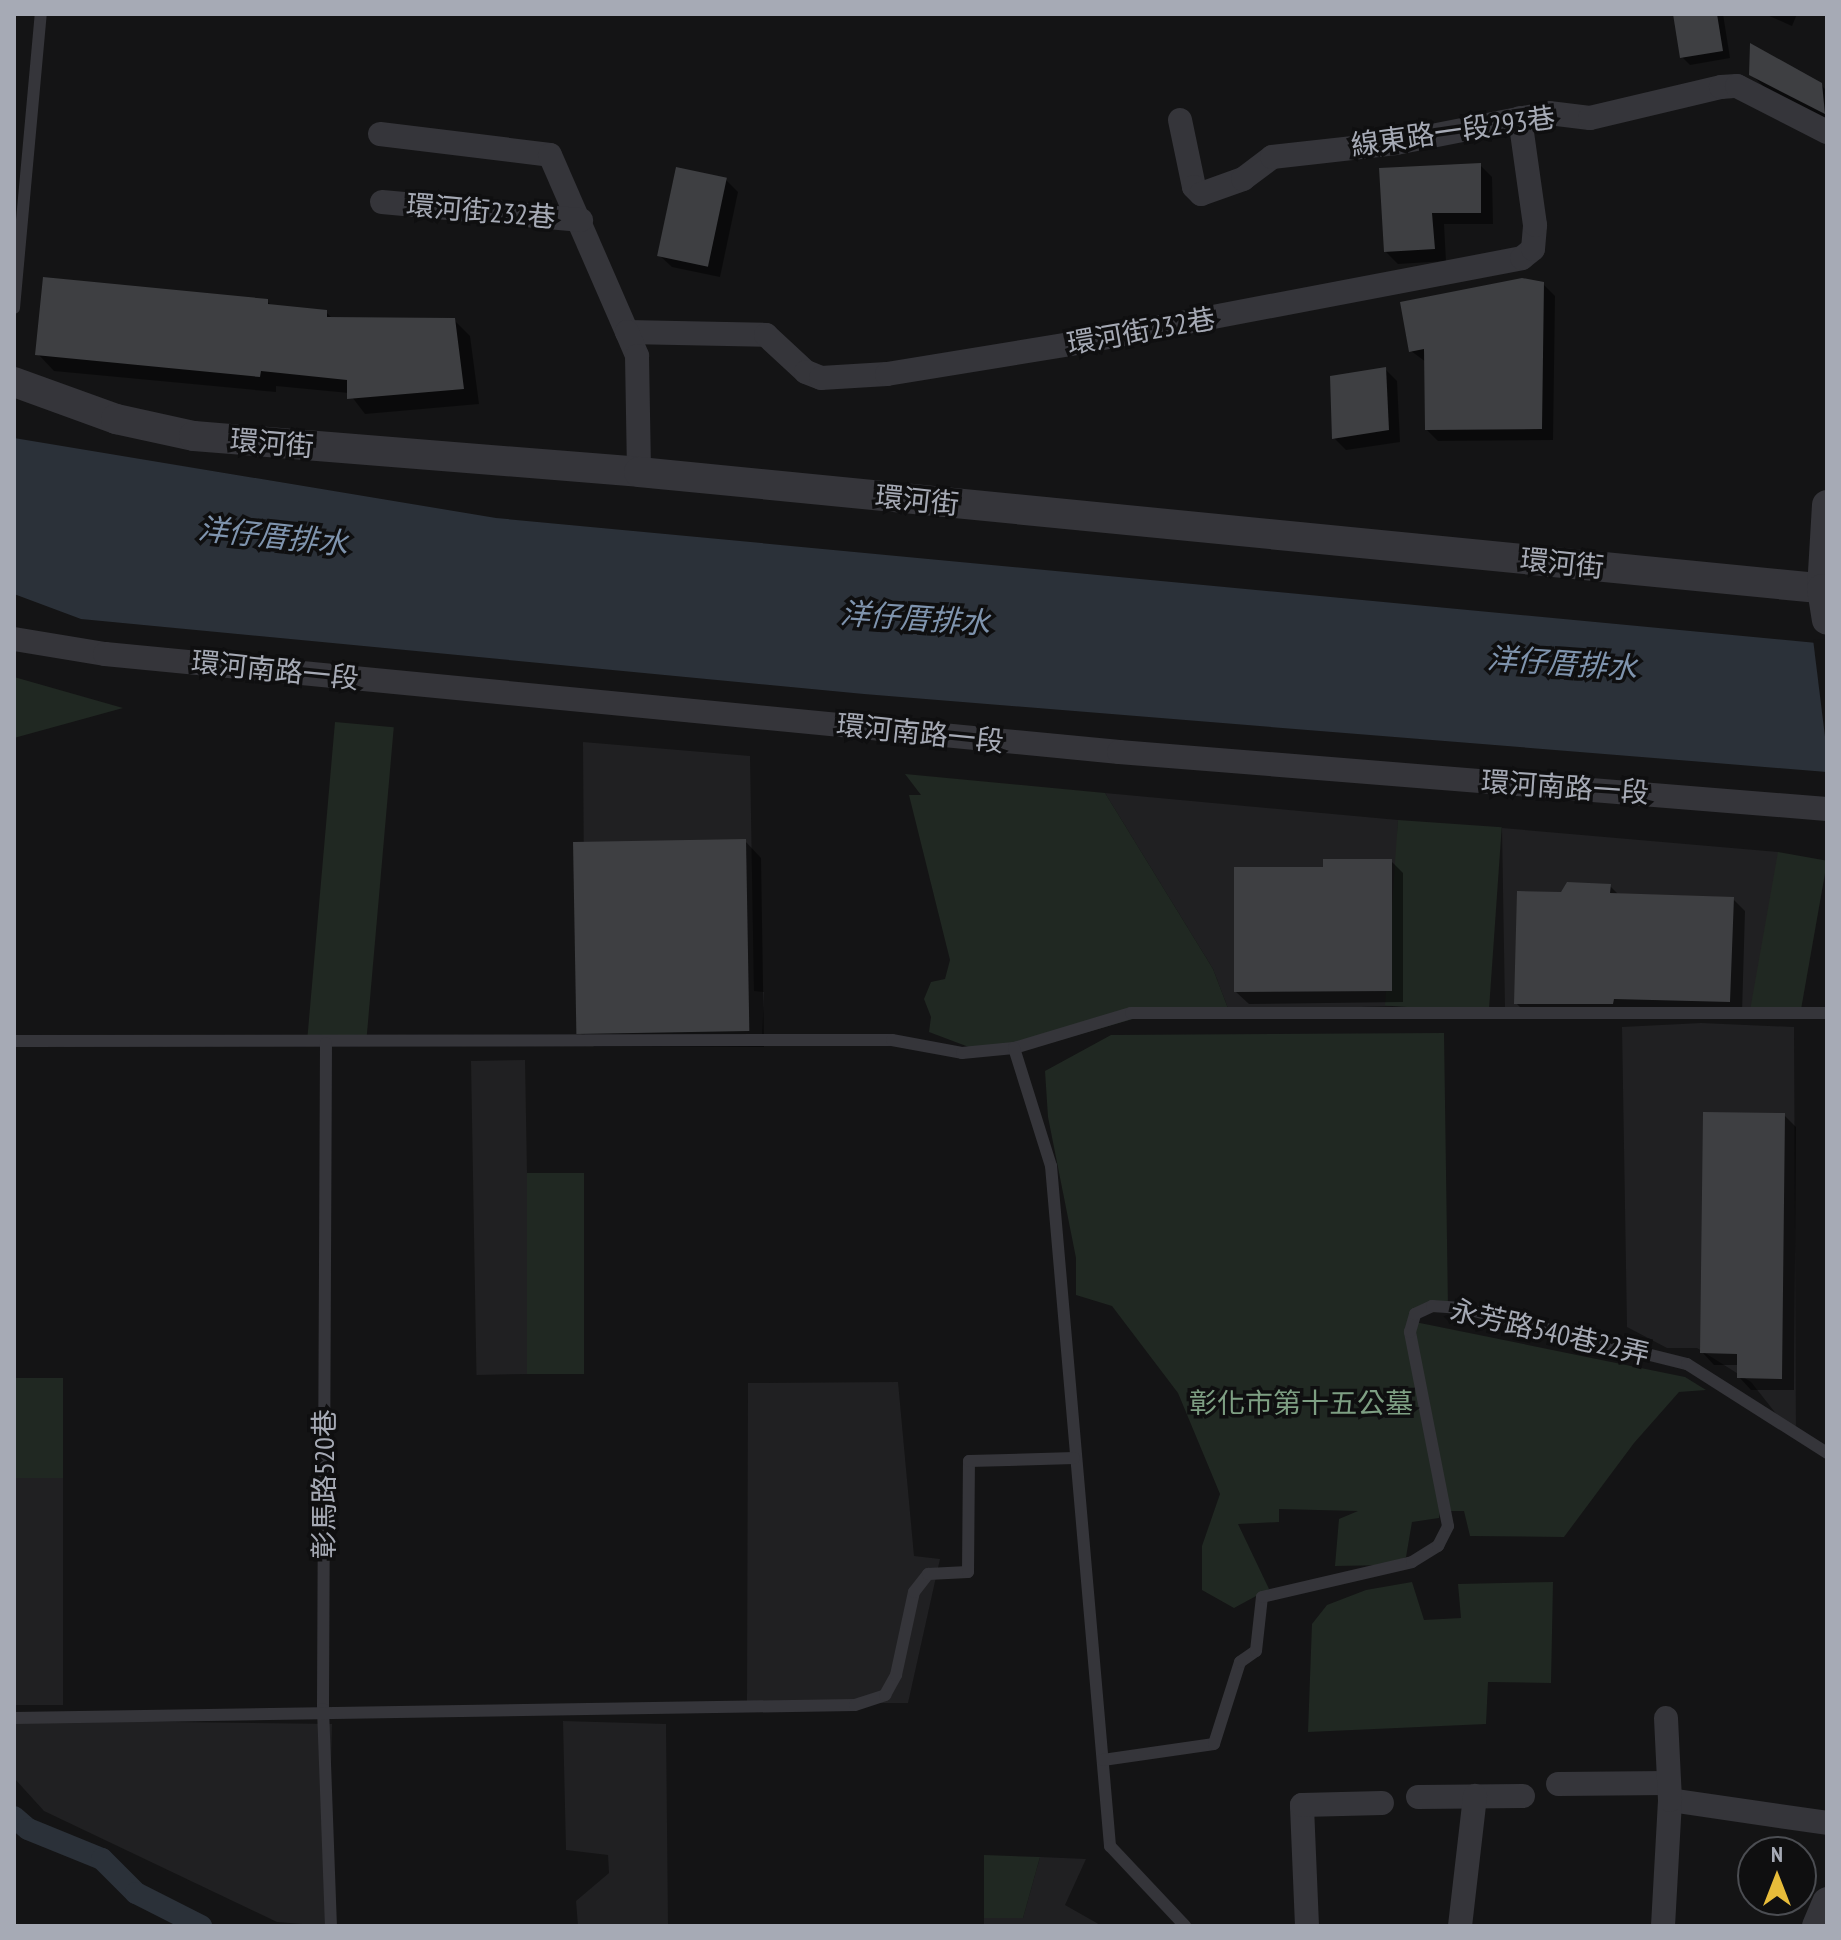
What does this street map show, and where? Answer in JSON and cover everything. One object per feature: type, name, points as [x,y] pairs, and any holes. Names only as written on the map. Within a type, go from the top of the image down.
[{"type":"street","name":"線東路一段293巷","points":[[1180,120],[1194,187],[1201,194],[1243,179],[1272,157],[1396,143],[1549,113],[1590,118],[1737,86],[1827,132]]},
{"type":"street","name":"環河街232巷","points":[[627,332],[766,335],[806,372],[821,378],[887,374],[1504,265],[1533,249],[1532,190],[1520,118]]},
{"type":"street","name":"環河街232巷","points":[[380,134],[550,155],[581,220],[637,356],[639,472]]},
{"type":"street","name":"環河街232巷","points":[[382,202],[581,220]]},
{"type":"street","name":"環河街","points":[[14,382],[116,419],[194,436],[639,472],[1824,589]]},
{"type":"street","points":[[1827,505],[1824,589],[1827,620]]},
{"type":"street","name":"環河南路一段","points":[[14,639],[105,654],[1119,752],[1827,809]]},
{"type":"street","points":[[1663,1926],[1669,1791],[1666,1718]]},
{"type":"street","points":[[1558,1784],[1669,1791],[1827,1823]]},
{"type":"street","points":[[1460,1926],[1475,1796]]},
{"type":"street","points":[[1418,1797],[1523,1796]]},
{"type":"street","points":[[1307,1926],[1302,1805],[1382,1803]]},
{"type":"street","points":[[1817,1926],[1827,1902]]},
{"type":"lane","points":[[14,308],[41,14]]},
{"type":"lane","points":[[14,1041],[892,1040],[962,1053],[1014,1048],[1131,1013],[1827,1013]]},
{"type":"lane","name":"彰馬路520巷","points":[[326,1043],[323,1709],[331,1926]]},
{"type":"lane","points":[[1014,1048],[1051,1166],[1110,1846],[1185,1926]]},
{"type":"lane","name":"永芳路540巷22弄","points":[[1103,1760],[1214,1744],[1240,1662],[1256,1651],[1262,1597],[1412,1562],[1438,1546],[1448,1526],[1410,1332],[1415,1314],[1432,1306],[1462,1308],[1687,1364],[1827,1453]]},
{"type":"lane","points":[[14,1718],[323,1709],[855,1705],[885,1695],[896,1675],[914,1592],[928,1574],[968,1572],[969,1461],[1074,1458]]},
{"type":"shaded area","points":[[583,742],[750,756],[754,991],[764,992],[762,1041],[585,1040]]},
{"type":"shaded area","points":[[1105,793],[1398,820],[1394,1006],[1229,1011],[1213,969]]},
{"type":"shaded area","points":[[1502,828],[1778,852],[1780,1010],[1505,1008]]},
{"type":"shaded area","points":[[1701,1023],[1794,1027],[1796,1439],[1751,1382],[1697,1348],[1667,1348],[1627,1327],[1622,1027]]},
{"type":"shaded area","points":[[525,1060],[530,1374],[476,1375],[471,1061]]},
{"type":"shaded area","points":[[898,1382],[914,1556],[940,1559],[908,1703],[747,1703],[748,1383]]},
{"type":"shaded area","points":[[14,1478],[63,1478],[63,1705],[14,1705]]},
{"type":"shaded area","points":[[14,1720],[332,1724],[327,1926],[277,1922],[44,1811],[14,1778]]},
{"type":"shaded area","points":[[563,1721],[666,1724],[668,1926],[578,1926],[576,1901],[609,1873],[608,1855],[566,1850]]},
{"type":"shaded area","points":[[1040,1857],[1086,1859],[1065,1905],[1102,1926],[984,1926],[984,1918],[1023,1918]]},
{"type":"green space","points":[[14,677],[123,708],[14,738]]},
{"type":"green space","points":[[335,722],[394,727],[366,1043],[307,1038]]},
{"type":"green space","points":[[905,774],[1105,793],[1213,969],[1229,1011],[1147,1015],[1018,1052],[982,1052],[929,1032],[931,1017],[924,999],[931,982],[945,979],[950,960],[909,795],[921,795]]},
{"type":"green space","points":[[1398,820],[1502,827],[1489,1013],[1385,1006]]},
{"type":"green space","points":[[1778,852],[1827,861],[1800,1016],[1751,1008]]},
{"type":"green space","name":"彰化市第十五公墓","points":[[1444,1033],[1448,1309],[1416,1312],[1410,1321],[1685,1377],[1706,1390],[1679,1392],[1634,1443],[1564,1537],[1470,1536],[1464,1511],[1440,1511],[1439,1518],[1412,1522],[1406,1557],[1390,1565],[1335,1566],[1339,1519],[1358,1511],[1279,1509],[1279,1522],[1238,1524],[1269,1589],[1234,1608],[1202,1590],[1202,1546],[1220,1494],[1178,1393],[1112,1306],[1076,1295],[1076,1258],[1048,1117],[1045,1071],[1111,1035]]},
{"type":"green space","points":[[527,1173],[584,1173],[584,1374],[527,1374]]},
{"type":"green space","points":[[14,1378],[63,1378],[63,1478],[14,1478]]},
{"type":"green space","points":[[1412,1582],[1424,1620],[1461,1618],[1458,1584],[1553,1582],[1551,1683],[1488,1682],[1486,1724],[1308,1732],[1312,1624],[1327,1605],[1366,1590]]},
{"type":"green space","points":[[984,1855],[1040,1857],[1023,1918],[984,1918]]},
{"type":"water","name":"洋仔厝排水","points":[[14,438],[496,518],[1827,644],[1827,772],[864,694],[81,619],[14,594]]},
{"type":"pier","points":[[1813,639],[1827,640],[1827,753]]},
{"type":"building","points":[[1673,14],[1717,14],[1723,51],[1680,58]]},
{"type":"building","points":[[1750,43],[1822,83],[1825,114],[1749,75]]},
{"type":"building","points":[[1481,163],[1481,213],[1432,213],[1435,249],[1384,252],[1379,168]]},
{"type":"building","points":[[676,167],[727,178],[708,267],[657,256]]},
{"type":"building","points":[[43,277],[268,299],[268,304],[327,310],[327,317],[455,318],[464,389],[347,399],[347,380],[261,371],[260,377],[35,355]]},
{"type":"building","points":[[1522,278],[1544,282],[1542,429],[1425,430],[1424,349],[1409,352],[1400,302]]},
{"type":"building","points":[[1386,367],[1389,430],[1332,439],[1330,376]]},
{"type":"building","points":[[746,839],[749,1031],[576,1034],[573,842]]},
{"type":"building","points":[[1323,859],[1392,859],[1392,991],[1234,992],[1234,867],[1323,867]]},
{"type":"building","points":[[1567,882],[1611,884],[1610,893],[1734,897],[1730,1002],[1614,999],[1613,1004],[1514,1004],[1517,891],[1561,892]]},
{"type":"building","points":[[1703,1112],[1785,1113],[1782,1379],[1737,1378],[1737,1354],[1700,1353]]},
{"type":"waterway","points":[[14,1817],[28,1829],[102,1859],[136,1893],[201,1926]]}]
